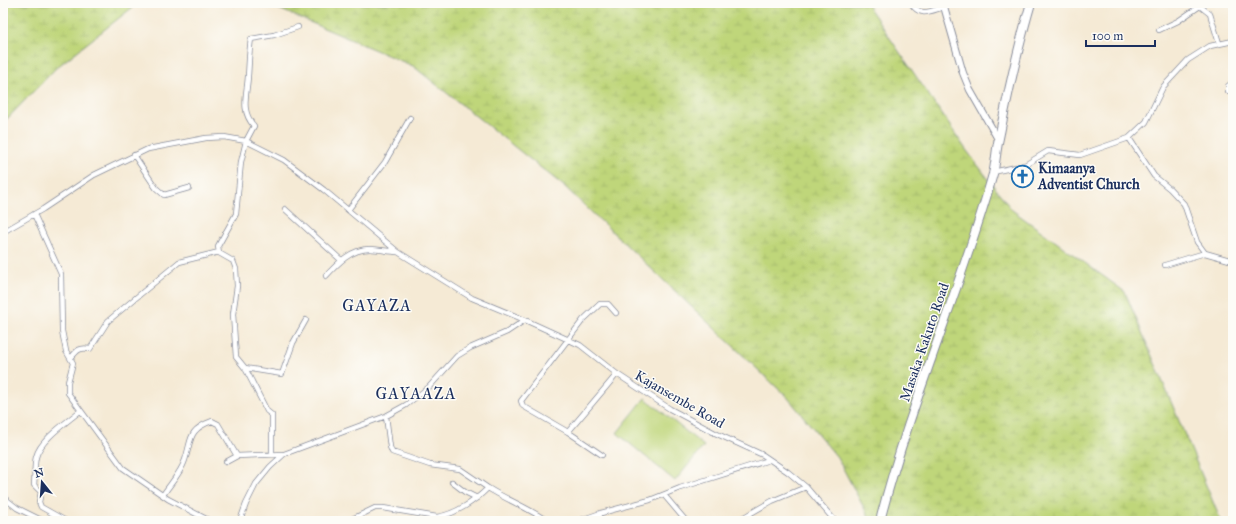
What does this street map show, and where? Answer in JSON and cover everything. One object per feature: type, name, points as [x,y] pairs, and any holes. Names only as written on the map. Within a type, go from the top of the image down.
[{"type":"highway","name":"Masaka-Kakuto Road","points":[[880,521],[911,421],[939,340],[993,172],[998,140],[1019,43],[1031,3]]},
{"type":"street","points":[[911,3],[915,10],[921,13],[944,5],[963,73],[970,90],[998,140]]},
{"type":"street","points":[[1159,30],[1178,21],[1198,4],[1210,14],[1219,43]]},
{"type":"street","points":[[219,252],[218,246],[236,214],[238,207],[241,162],[246,141],[254,126],[247,118],[245,107],[249,49],[252,39],[274,35],[298,27]]},
{"type":"street","points":[[993,172],[1025,165],[1048,151],[1080,155],[1129,138],[1146,122],[1159,92],[1180,68],[1196,53],[1219,43],[1233,41]]},
{"type":"street","points":[[1228,91],[1228,86],[1233,82]]},
{"type":"street","points":[[348,210],[385,162],[410,118]]},
{"type":"street","name":"Kajansembe Road","points":[[3,232],[34,214],[94,175],[134,155],[154,148],[206,138],[224,137],[246,141],[284,160],[324,190],[398,252],[472,298],[580,345],[617,374],[690,420],[757,452],[788,472],[806,487],[835,521]]},
{"type":"street","points":[[1129,138],[1154,176],[1170,189],[1184,204],[1197,242],[1205,253]]},
{"type":"street","points":[[134,155],[156,188],[164,195],[189,188]]},
{"type":"street","points":[[285,209],[342,260]]},
{"type":"street","points":[[34,214],[61,274],[62,331],[65,347],[73,362],[67,389],[80,411],[123,468],[163,495],[210,521]]},
{"type":"street","points":[[326,276],[342,260],[370,249],[398,252]]},
{"type":"street","points":[[71,358],[78,349],[85,347],[90,349],[108,321],[179,262],[219,252],[231,259],[235,264],[237,286],[233,314],[235,353],[239,362],[245,368],[267,411],[272,415],[272,454]]},
{"type":"street","points":[[1165,265],[1205,253],[1233,261]]},
{"type":"street","points":[[602,455],[568,432],[523,406],[521,401],[579,326],[600,304],[608,304],[616,313]]},
{"type":"street","points":[[245,368],[282,374],[293,342],[306,320]]},
{"type":"street","points":[[226,462],[237,456],[284,454],[386,416],[406,405],[429,387],[457,356],[470,348],[507,332],[525,320]]},
{"type":"street","points":[[568,432],[617,374]]},
{"type":"street","points":[[66,521],[41,507],[39,502],[42,492],[34,485],[36,474],[35,463],[40,448],[80,411]]},
{"type":"street","points":[[386,416],[392,452],[430,464],[460,469],[507,500],[535,512],[546,521]]},
{"type":"street","points":[[163,495],[185,460],[190,437],[198,428],[209,422],[214,421],[218,424],[237,456]]},
{"type":"street","points":[[240,521],[246,504],[256,484],[270,467],[284,454]]},
{"type":"street","points":[[578,521],[601,513],[650,500],[769,460]]},
{"type":"street","points":[[452,482],[465,492],[477,498]]},
{"type":"street","points":[[737,521],[772,501],[806,487]]},
{"type":"street","points":[[348,521],[375,508],[438,517],[446,516],[477,498],[488,488]]},
{"type":"street","points":[[664,495],[686,521]]},
{"type":"street","points":[[3,497],[17,508],[43,521]]},
{"type":"street","points":[[596,521],[601,513]]},
{"type":"green space","points":[[3,3],[138,3],[56,68],[3,123]]},
{"type":"green space","points":[[265,3],[866,3],[967,151],[1012,210],[1125,292],[1221,521],[871,521],[837,457],[788,398],[565,187],[413,66]]},
{"type":"green space","points":[[645,398],[704,446],[675,481],[617,433]]},
{"type":"place","name":"Kimaanya Adventist Church","points":[[1023,176]]},
{"type":"district","name":"GAYAZA","points":[[377,305]]},
{"type":"district","name":"GAYAAZA","points":[[416,393]]}]
